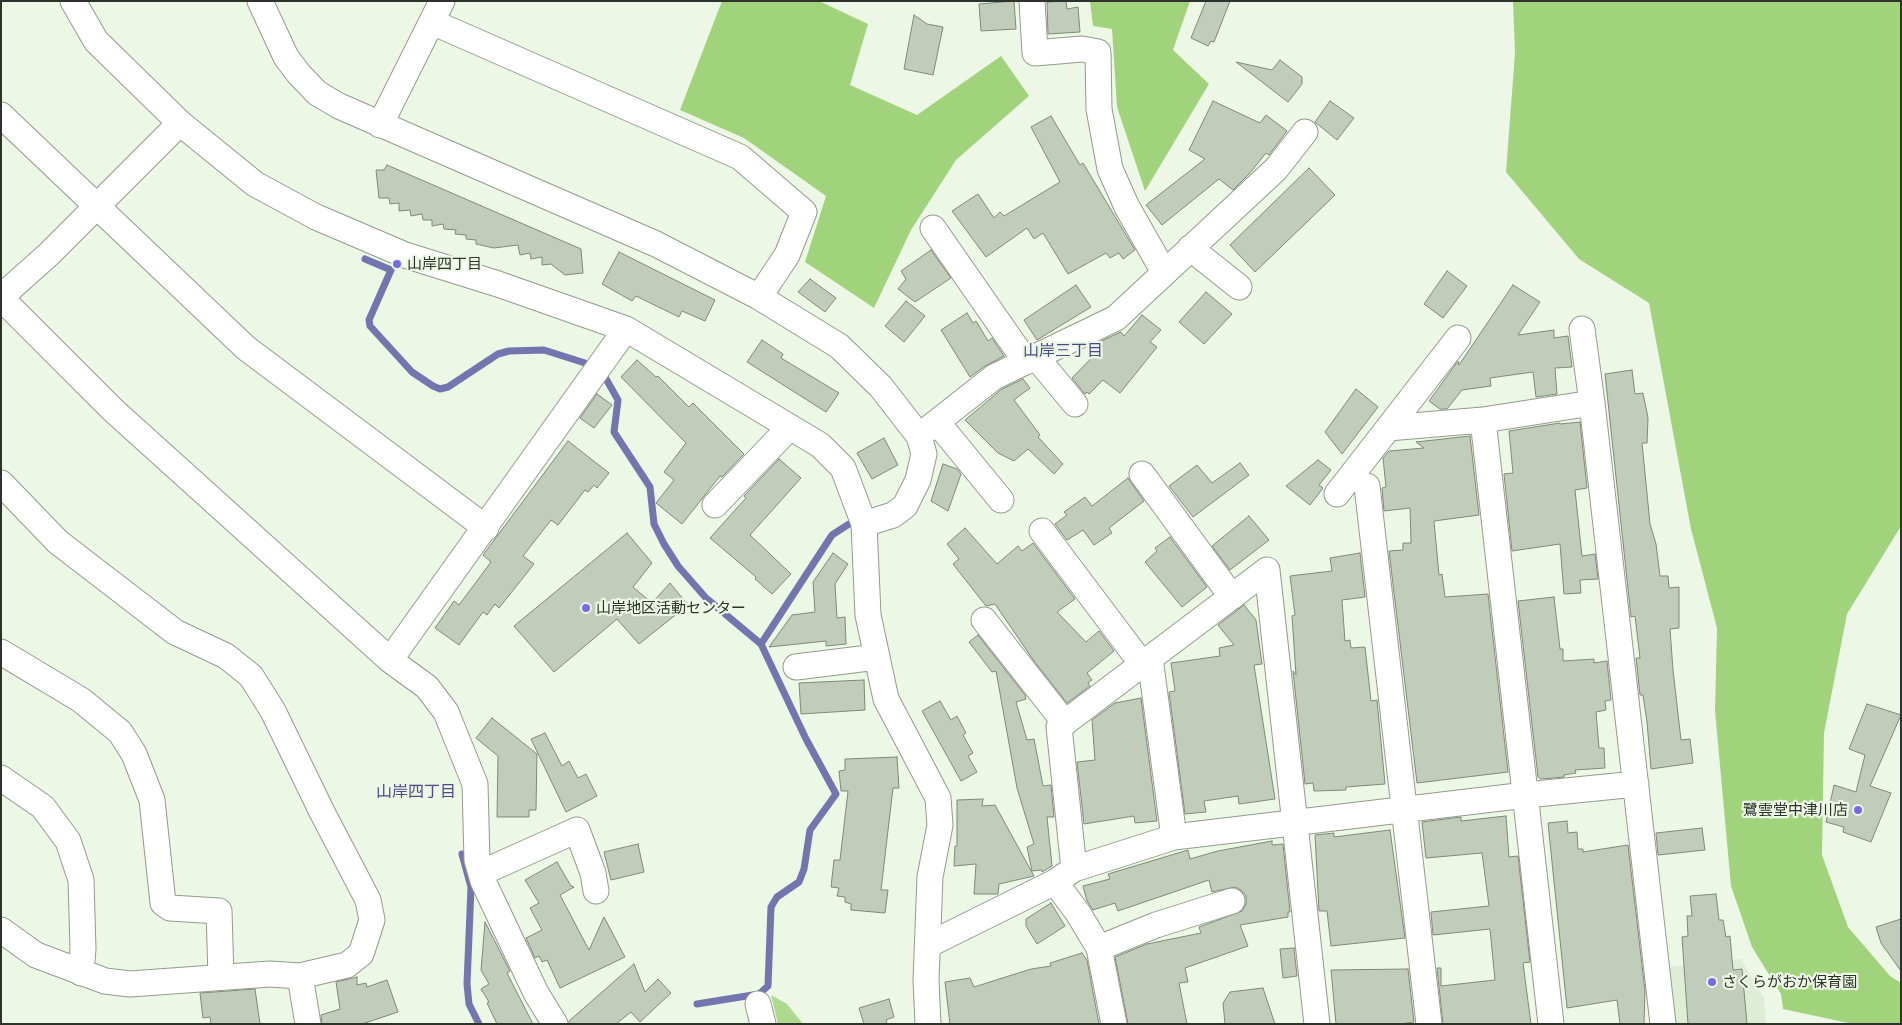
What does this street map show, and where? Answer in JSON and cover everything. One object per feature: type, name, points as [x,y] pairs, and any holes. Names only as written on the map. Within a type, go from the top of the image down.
[{"type":"street","points":[[74,1],[96,41],[180,123],[255,184],[316,217],[405,255],[498,284],[626,329],[820,445],[843,468],[864,524],[868,615],[886,699],[938,798],[940,825],[930,877],[926,980],[928,1024]]},
{"type":"street","points":[[260,1],[286,57],[317,93],[380,125],[656,244],[760,297],[839,346],[1001,500]]},
{"type":"street","points":[[1032,1],[1035,53],[1082,49],[1098,52],[1099,108],[1110,169],[1127,207],[1164,272]]},
{"type":"street","points":[[380,125],[437,12],[740,157],[804,212],[787,255],[760,297]]},
{"type":"street","points":[[1,115],[246,348],[486,528]]},
{"type":"street","points":[[180,123],[49,254],[1,297],[113,410],[390,660],[427,687],[446,712],[475,784],[477,860],[481,873],[536,993],[555,1024]]},
{"type":"street","points":[[864,524],[892,515],[905,506],[914,492],[921,469],[928,429],[994,377],[1116,318],[1190,248],[1231,213],[1276,169],[1305,132]]},
{"type":"street","points":[[933,228],[1031,360],[1075,404]]},
{"type":"street","points":[[1190,248],[1239,287]]},
{"type":"street","points":[[390,660],[486,528],[626,329]]},
{"type":"street","points":[[1582,329],[1663,1024]]},
{"type":"street","points":[[1337,494],[1458,338]]},
{"type":"street","points":[[1388,428],[1483,420],[1592,403]]},
{"type":"street","points":[[1483,420],[1550,1024]]},
{"type":"street","points":[[715,505],[790,427]]},
{"type":"street","points":[[1142,474],[1232,597]]},
{"type":"street","points":[[1,483],[58,542],[175,632],[226,656],[251,676],[273,710],[322,812],[368,900],[372,920],[361,954],[347,965],[300,976],[270,974],[130,984],[105,981],[36,955],[1,930]]},
{"type":"street","points":[[1367,486],[1429,1024]]},
{"type":"street","points":[[1042,531],[1146,661],[1174,837]]},
{"type":"street","points":[[1114,1024],[1098,948],[1078,913],[1065,876],[1059,727],[1267,570],[1293,822],[1317,1024]]},
{"type":"street","points":[[984,620],[1065,723]]},
{"type":"street","points":[[1,652],[81,700],[120,732],[134,754],[152,800],[163,903],[170,908],[219,911],[221,977]]},
{"type":"street","points":[[796,667],[877,657]]},
{"type":"street","points":[[1,778],[43,807],[68,841],[81,880],[83,949],[81,973]]},
{"type":"street","points":[[928,944],[1065,876],[1174,837],[1526,795],[1636,784]]},
{"type":"street","points":[[481,873],[577,830],[593,873],[596,891]]},
{"type":"street","points":[[1098,948],[1156,925],[1232,902]]},
{"type":"street","points":[[300,976],[308,1024]]},
{"type":"shaded area","name":"さくらがおか保育園","points":[[1741,959],[1764,998],[1766,1024],[1673,1024],[1669,967]]},
{"type":"green space","points":[[722,1],[819,1],[868,24],[850,85],[917,115],[1001,56],[1029,96],[956,160],[911,230],[874,308],[805,262],[826,196],[744,138],[680,110]]},
{"type":"green space","points":[[1090,1],[1190,1],[1173,50],[1209,84],[1145,191],[1117,107],[1112,29],[1093,26]]},
{"type":"green space","points":[[1513,1],[1901,1],[1901,526],[1847,614],[1824,733],[1822,855],[1848,927],[1890,976],[1901,983],[1901,1024],[1853,1024],[1783,1009],[1781,994],[1752,947],[1731,886],[1715,711],[1717,628],[1691,529],[1649,303],[1579,259],[1506,172],[1515,53]]},
{"type":"green space","points":[[771,995],[787,1004],[803,1024],[778,1024]]},
{"type":"building","points":[[1014,1],[1016,29],[981,31],[979,4]]},
{"type":"building","points":[[1066,1],[1067,9],[1078,7],[1080,32],[1048,34],[1047,2]]},
{"type":"building","points":[[1206,1],[1230,1],[1214,42],[1211,41],[1208,46],[1191,38]]},
{"type":"building","points":[[914,15],[927,24],[943,27],[933,75],[904,69]]},
{"type":"building","points":[[1280,60],[1302,77],[1302,84],[1288,102],[1236,62],[1272,70]]},
{"type":"building","points":[[1213,101],[1260,123],[1266,115],[1287,131],[1269,155],[1266,153],[1233,190],[1219,179],[1162,225],[1146,205],[1205,159],[1189,150]]},
{"type":"building","points":[[1330,101],[1354,118],[1337,140],[1315,122]]},
{"type":"building","points":[[1051,116],[1080,165],[1083,163],[1135,250],[1123,259],[1119,253],[1110,258],[1106,253],[1068,274],[1043,233],[1034,239],[1027,228],[986,257],[952,211],[978,194],[994,218],[1000,212],[1004,216],[1060,182],[1031,127]]},
{"type":"building","points":[[387,165],[581,249],[583,273],[565,275],[551,264],[542,265],[542,257],[531,259],[530,253],[520,255],[518,245],[494,248],[476,244],[476,240],[466,239],[466,235],[455,234],[456,230],[444,229],[443,224],[432,226],[432,220],[423,220],[422,214],[411,216],[410,210],[399,211],[399,203],[390,204],[389,198],[379,198],[376,170],[384,170]]},
{"type":"building","points":[[1309,168],[1335,195],[1255,272],[1230,245]]},
{"type":"building","points":[[931,250],[951,278],[915,302],[898,289],[906,279],[901,271]]},
{"type":"building","points":[[619,252],[715,300],[705,321],[682,311],[679,317],[636,296],[632,301],[602,284]]},
{"type":"building","points":[[1447,271],[1467,286],[1443,318],[1424,304]]},
{"type":"building","points":[[810,279],[836,298],[825,312],[798,292]]},
{"type":"building","points":[[1076,285],[1091,307],[1037,340],[1024,320]]},
{"type":"building","points":[[1513,285],[1540,302],[1518,335],[1554,330],[1554,338],[1568,336],[1572,367],[1555,368],[1557,394],[1536,397],[1533,372],[1490,378],[1491,386],[1462,390],[1447,409],[1440,409],[1429,401],[1458,361],[1459,365]]},
{"type":"building","points":[[1206,292],[1232,314],[1204,344],[1179,322]]},
{"type":"building","points":[[906,301],[925,316],[904,342],[885,326]]},
{"type":"building","points":[[967,313],[973,323],[976,321],[988,341],[992,338],[1004,356],[970,377],[941,330]]},
{"type":"building","points":[[1142,315],[1161,330],[1150,342],[1157,347],[1120,393],[1103,380],[1089,394],[1087,392],[1085,394],[1072,378],[1103,346],[1099,342],[1121,332],[1124,336]]},
{"type":"building","points":[[762,340],[783,354],[781,358],[839,393],[826,412],[747,362]]},
{"type":"building","points":[[637,360],[656,377],[658,376],[689,407],[693,403],[744,454],[722,477],[720,476],[682,524],[656,503],[674,480],[664,472],[686,443],[621,377]]},
{"type":"building","points":[[1632,370],[1635,394],[1643,393],[1648,418],[1647,443],[1642,443],[1650,524],[1656,544],[1660,576],[1668,576],[1669,588],[1679,587],[1679,628],[1670,629],[1673,670],[1681,740],[1690,739],[1693,763],[1651,769],[1643,695],[1640,695],[1636,658],[1640,658],[1635,616],[1631,617],[1605,374]]},
{"type":"building","points":[[1023,379],[1030,388],[1014,400],[1040,435],[1038,437],[1063,464],[1054,474],[1028,449],[1014,461],[998,453],[965,420],[1002,389]]},
{"type":"building","points":[[1356,389],[1378,407],[1342,454],[1325,432]]},
{"type":"building","points":[[597,394],[612,405],[594,428],[580,418]]},
{"type":"building","points":[[1580,422],[1587,488],[1575,490],[1582,556],[1595,554],[1598,579],[1580,580],[1581,593],[1564,594],[1560,544],[1512,551],[1504,474],[1513,473],[1509,431],[1560,423]]},
{"type":"building","points":[[1470,436],[1479,515],[1434,521],[1439,575],[1442,574],[1445,597],[1488,594],[1508,772],[1417,783],[1389,551],[1403,550],[1403,543],[1411,543],[1410,508],[1384,511],[1382,488],[1386,487],[1383,458],[1389,451],[1424,448],[1416,442]]},
{"type":"building","points":[[884,438],[898,465],[872,479],[857,453]]},
{"type":"building","points":[[568,441],[609,473],[597,488],[594,485],[588,492],[585,490],[558,525],[551,520],[523,556],[534,564],[499,608],[495,604],[487,615],[483,612],[459,645],[435,628],[454,601],[459,605],[491,562],[483,555]]},
{"type":"building","points":[[779,459],[801,478],[750,535],[791,574],[772,594],[755,579],[756,577],[710,538],[746,498],[744,496]]},
{"type":"building","points":[[1318,460],[1331,470],[1319,485],[1323,488],[1310,505],[1286,486]]},
{"type":"building","points":[[1240,463],[1249,475],[1193,517],[1169,486],[1197,465],[1212,483]]},
{"type":"building","points":[[943,464],[957,469],[961,474],[948,511],[931,501]]},
{"type":"building","points":[[1128,478],[1144,501],[1109,528],[1112,533],[1094,545],[1083,530],[1067,540],[1055,524],[1067,515],[1064,512],[1085,497],[1092,506]]},
{"type":"building","points":[[1249,516],[1269,540],[1230,570],[1212,546]]},
{"type":"building","points":[[965,528],[997,564],[1018,546],[1022,551],[1033,543],[1075,599],[1057,612],[1086,642],[1099,631],[1114,651],[1087,673],[1092,680],[1088,683],[1090,686],[1067,703],[1034,661],[995,604],[986,606],[953,564],[959,559],[947,544]]},
{"type":"building","points":[[627,533],[652,563],[633,587],[652,603],[670,583],[688,605],[639,644],[617,619],[554,672],[514,626]]},
{"type":"building","points":[[1170,537],[1207,587],[1182,607],[1145,562],[1157,551],[1155,548]]},
{"type":"building","points":[[833,553],[848,564],[835,584],[837,618],[845,617],[846,644],[826,646],[826,641],[769,647],[792,615],[815,612],[813,582]]},
{"type":"building","points":[[1360,553],[1365,597],[1342,600],[1345,641],[1350,640],[1351,648],[1365,647],[1371,701],[1377,700],[1385,784],[1346,787],[1346,790],[1314,791],[1313,783],[1305,784],[1293,671],[1296,675],[1292,616],[1295,615],[1290,576],[1332,571],[1330,558]]},
{"type":"building","points":[[1554,597],[1560,649],[1563,649],[1563,661],[1594,659],[1594,663],[1607,661],[1611,700],[1605,701],[1606,710],[1596,712],[1599,748],[1604,748],[1605,768],[1575,770],[1576,773],[1564,775],[1564,777],[1541,779],[1538,777],[1518,601]]},
{"type":"building","points":[[1244,605],[1256,620],[1262,664],[1254,665],[1275,799],[1239,804],[1238,796],[1204,801],[1206,812],[1185,814],[1169,692],[1175,691],[1171,663],[1220,656],[1219,648],[1234,645],[1218,625]]},
{"type":"building","points":[[978,635],[1025,695],[1026,699],[1016,702],[1027,740],[1034,739],[1043,786],[1051,785],[1054,817],[1047,817],[1052,866],[1042,872],[1042,870],[1032,871],[1027,847],[1034,844],[1017,788],[996,671],[992,672],[969,642]]},
{"type":"building","points":[[864,680],[865,710],[801,714],[799,683]]},
{"type":"building","points":[[1141,698],[1157,821],[1135,823],[1134,816],[1084,824],[1077,762],[1095,760],[1092,720],[1115,703]]},
{"type":"building","points":[[940,701],[951,720],[957,716],[966,733],[963,735],[973,753],[968,756],[977,772],[961,781],[922,711]]},
{"type":"building","points":[[1867,704],[1901,715],[1870,786],[1891,793],[1871,842],[1843,832],[1844,827],[1826,822],[1834,785],[1856,792],[1865,755],[1849,749]]},
{"type":"building","points":[[492,718],[537,754],[536,810],[529,810],[529,817],[497,817],[498,756],[476,738]]},
{"type":"building","points":[[545,733],[562,766],[569,761],[578,778],[586,774],[597,796],[566,812],[531,739]]},
{"type":"building","points":[[897,757],[899,788],[893,788],[881,890],[888,890],[885,913],[851,910],[851,904],[845,902],[845,897],[837,896],[839,888],[831,887],[834,860],[840,860],[848,791],[841,791],[839,771],[845,770],[845,759]]},
{"type":"building","points":[[983,799],[982,806],[995,805],[1034,876],[999,884],[998,894],[974,894],[976,864],[954,866],[955,846],[957,846],[957,800]]},
{"type":"building","points":[[1506,816],[1509,857],[1518,856],[1530,962],[1523,963],[1531,1024],[1443,1024],[1437,968],[1441,968],[1441,986],[1495,980],[1490,929],[1433,935],[1431,912],[1489,906],[1482,853],[1426,858],[1422,822],[1461,817],[1461,821]]},
{"type":"building","points":[[1567,821],[1568,833],[1577,832],[1578,849],[1583,849],[1583,852],[1628,845],[1645,991],[1644,1024],[1620,1024],[1617,1000],[1567,1008],[1548,823]]},
{"type":"building","points":[[1702,828],[1705,850],[1658,855],[1656,833]]},
{"type":"building","points":[[1390,830],[1405,938],[1331,946],[1327,911],[1319,911],[1315,835],[1334,833],[1334,837]]},
{"type":"building","points":[[1272,841],[1272,845],[1283,844],[1290,912],[1288,912],[1288,917],[1240,925],[1248,946],[1185,968],[1188,982],[1179,983],[1187,1024],[1128,1024],[1115,957],[1147,944],[1201,933],[1199,927],[1242,911],[1246,904],[1246,896],[1235,887],[1212,892],[1209,880],[1118,911],[1115,903],[1093,910],[1087,901],[1083,886],[1110,879],[1108,874],[1188,850],[1190,859],[1218,851]]},
{"type":"building","points":[[638,844],[644,872],[611,880],[604,852]]},
{"type":"building","points":[[557,862],[571,886],[574,887],[560,895],[589,950],[604,917],[625,957],[560,988],[547,960],[542,962],[539,956],[535,958],[526,938],[542,930],[530,908],[539,903],[525,880]]},
{"type":"building","points":[[1716,894],[1719,920],[1723,920],[1726,937],[1730,936],[1733,970],[1742,969],[1747,1024],[1688,1024],[1682,937],[1688,936],[1687,916],[1692,916],[1690,896]]},
{"type":"building","points":[[1051,903],[1065,926],[1037,944],[1026,926],[1026,919]]},
{"type":"building","points":[[1901,919],[1901,971],[1881,943],[1876,927]]},
{"type":"building","points":[[485,922],[510,971],[507,973],[533,1024],[497,1024],[487,1003],[489,1002],[481,989],[489,984],[481,970]]},
{"type":"building","points":[[1294,948],[1297,976],[1283,978],[1280,949]]},
{"type":"building","points":[[1082,953],[1087,960],[1099,1024],[950,1024],[945,982],[970,978],[974,987],[1031,969],[1051,966],[1050,963]]},
{"type":"building","points":[[634,964],[645,992],[658,979],[671,993],[640,1022],[631,1012],[616,1024],[569,1024],[569,1021]]},
{"type":"building","points":[[1408,969],[1414,1022],[1400,1024],[1336,1024],[1331,970]]},
{"type":"building","points":[[357,977],[357,985],[366,983],[367,987],[387,980],[398,1012],[362,1024],[322,1024],[321,1015],[340,1009],[336,982]]},
{"type":"building","points":[[1263,988],[1275,1024],[1225,1024],[1223,1003],[1230,992]]},
{"type":"building","points":[[255,989],[260,1024],[211,1024],[210,1017],[203,1018],[200,993]]},
{"type":"building","points":[[889,999],[894,1017],[886,1020],[887,1024],[864,1024],[859,1008]]},
{"type":"waterway","points":[[365,259],[391,270],[369,320],[370,326],[412,372],[433,386],[440,389],[448,387],[498,354],[509,351],[544,350],[585,363]]},
{"type":"waterway","points":[[605,377],[618,400],[614,432],[650,487],[654,524],[664,544],[678,566],[706,598],[761,644],[806,739],[836,794],[810,830],[804,869],[799,882],[777,897],[771,907],[768,986],[759,994],[697,1004]]},
{"type":"waterway","points":[[761,644],[832,535],[849,524]]},
{"type":"waterway","points":[[462,854],[471,887],[467,984],[469,1004],[479,1024]]},
{"type":"place","name":"山岸四丁目","points":[[397,264]]},
{"type":"place","name":"山岸地区活動センター","points":[[586,608]]},
{"type":"place","name":"鷺雲堂中津川店","points":[[1858,810]]},
{"type":"place","name":"さくらがおか保育園","points":[[1712,982]]},
{"type":"district","name":"山岸三丁目","points":[[1063,351]]},
{"type":"district","name":"山岸四丁目","points":[[416,792]]}]
